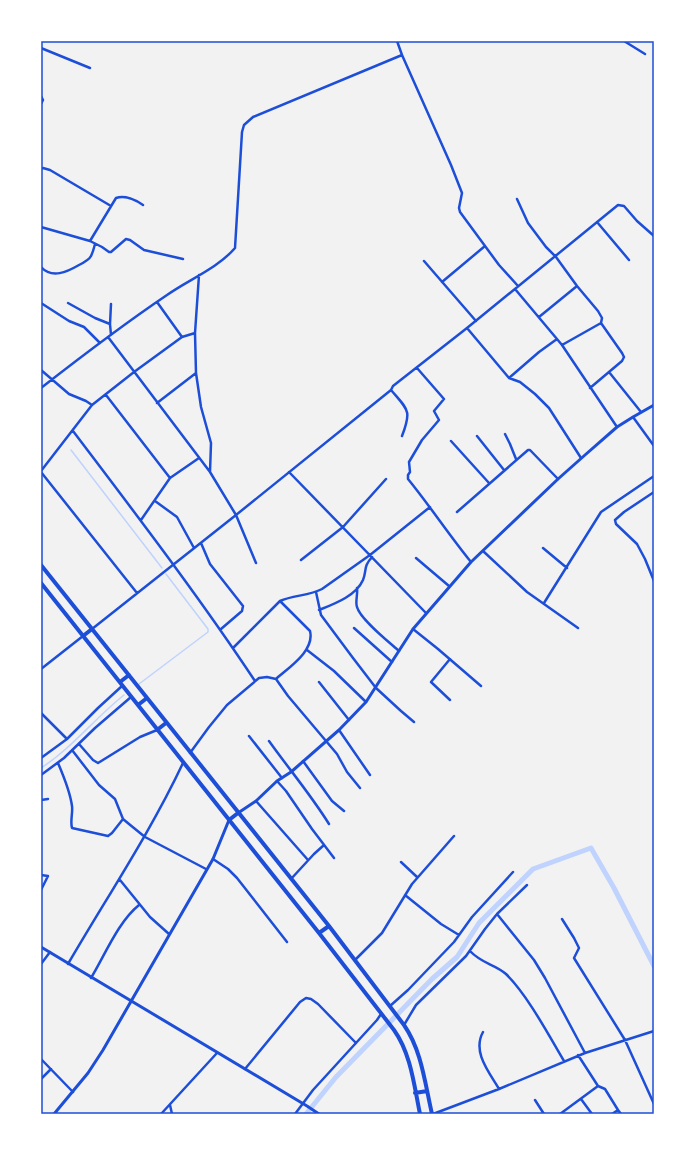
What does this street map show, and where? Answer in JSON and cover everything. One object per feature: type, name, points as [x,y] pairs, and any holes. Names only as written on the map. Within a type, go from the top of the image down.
[{"type":"highway","points":[[41,565],[401,1020],[412,1036],[418,1053],[432,1114]]},
{"type":"highway","points":[[41,583],[319,933],[402,1041],[407,1055],[420,1114]]},
{"type":"highway","points":[[83,636],[92,629]]},
{"type":"highway","points":[[121,684],[129,675]]},
{"type":"highway","points":[[138,705],[147,698]]},
{"type":"highway","points":[[157,730],[166,723]]},
{"type":"highway","points":[[229,820],[238,813]]},
{"type":"highway","points":[[319,933],[328,926]]},
{"type":"highway","points":[[415,1092],[427,1091]]},
{"type":"street","points":[[397,41],[462,193],[459,208],[460,212],[485,246],[518,286]]},
{"type":"street","points":[[624,41],[645,54]]},
{"type":"street","points":[[41,48],[90,68]]},
{"type":"street","points":[[41,388],[157,302],[225,258],[235,248],[242,132],[246,122],[402,55]]},
{"type":"street","points":[[41,96],[43,100],[41,104]]},
{"type":"street","points":[[41,164],[42,168],[50,170],[111,206]]},
{"type":"street","points":[[90,241],[116,198],[133,199],[143,205]]},
{"type":"street","points":[[517,198],[528,223],[556,256],[600,315],[602,318],[601,323],[624,357],[622,361],[590,388]]},
{"type":"street","points":[[92,629],[236,515],[391,390],[393,386],[476,321],[618,205],[621,205],[654,236]]},
{"type":"street","points":[[598,222],[629,260]]},
{"type":"street","points":[[41,227],[90,241],[110,253],[123,240],[128,239],[144,250],[183,258]]},
{"type":"street","points":[[41,267],[44,271],[56,273],[66,272],[90,258],[95,244]]},
{"type":"street","points":[[442,282],[485,246]]},
{"type":"street","points":[[424,261],[476,321]]},
{"type":"street","points":[[41,274],[44,271]]},
{"type":"street","points":[[199,275],[195,333],[196,374],[201,407],[211,444],[210,472]]},
{"type":"street","points":[[539,318],[577,286]]},
{"type":"street","points":[[514,289],[562,345],[618,427]]},
{"type":"street","points":[[157,302],[182,337]]},
{"type":"street","points":[[41,303],[69,321],[87,328],[100,343]]},
{"type":"street","points":[[68,303],[95,318],[110,324]]},
{"type":"street","points":[[111,304],[111,335]]},
{"type":"street","points":[[562,345],[601,323]]},
{"type":"street","points":[[467,328],[509,378],[520,382],[536,394],[549,408],[581,458]]},
{"type":"street","points":[[137,593],[41,471],[92,405],[182,337],[195,333]]},
{"type":"street","points":[[108,338],[210,472],[236,515],[256,563]]},
{"type":"street","points":[[509,378],[539,352],[557,339]]},
{"type":"street","points":[[417,368],[444,398],[434,412],[438,420],[422,440],[408,464],[410,469],[408,479],[458,547],[471,562]]},
{"type":"street","points":[[41,370],[69,394],[92,405]]},
{"type":"street","points":[[609,372],[641,412]]},
{"type":"street","points":[[157,403],[196,374]]},
{"type":"street","points":[[391,390],[408,412],[408,422],[402,436]]},
{"type":"street","points":[[106,395],[170,478]]},
{"type":"street","points":[[238,813],[256,801],[277,782],[291,772],[339,730],[366,702],[413,629],[471,562],[581,458],[618,427],[654,405]]},
{"type":"street","points":[[633,417],[654,446]]},
{"type":"street","points":[[73,431],[221,629],[256,681]]},
{"type":"street","points":[[505,434],[516,459]]},
{"type":"street","points":[[477,436],[504,470]]},
{"type":"street","points":[[451,441],[489,483]]},
{"type":"street","points":[[457,512],[525,451],[529,450],[558,479]]},
{"type":"street","points":[[141,520],[170,478],[199,458]]},
{"type":"street","points":[[289,472],[426,613]]},
{"type":"street","points":[[544,603],[601,512],[654,476]]},
{"type":"street","points":[[301,560],[343,527],[386,479]]},
{"type":"street","points":[[654,492],[624,512],[615,520],[616,524],[637,544],[654,581]]},
{"type":"street","points":[[155,501],[177,517],[194,548]]},
{"type":"street","points":[[233,648],[280,601],[289,597],[316,592],[371,556],[430,507]]},
{"type":"street","points":[[201,543],[210,564],[243,606],[242,611],[221,629]]},
{"type":"street","points":[[543,548],[567,568]]},
{"type":"street","points":[[483,552],[520,585],[578,628]]},
{"type":"street","points":[[319,610],[344,599],[357,588],[364,579],[366,564],[371,556]]},
{"type":"street","points":[[416,558],[450,586]]},
{"type":"street","points":[[357,588],[357,609],[375,630],[399,651]]},
{"type":"street","points":[[316,592],[319,610],[324,620],[376,688],[401,712],[414,722]]},
{"type":"street","points":[[276,679],[306,650],[311,636],[310,631],[280,601]]},
{"type":"street","points":[[354,628],[393,662]]},
{"type":"street","points":[[413,629],[481,686]]},
{"type":"street","points":[[41,669],[83,636]]},
{"type":"street","points":[[306,650],[334,671],[366,702]]},
{"type":"street","points":[[450,659],[431,682],[450,700]]},
{"type":"street","points":[[190,753],[224,708],[259,678],[264,676],[276,679],[288,696],[337,754],[352,780],[360,788]]},
{"type":"street","points":[[319,682],[349,720]]},
{"type":"street","points":[[41,758],[67,740],[121,684]]},
{"type":"street","points":[[41,775],[58,763],[131,696]]},
{"type":"street","points":[[41,713],[67,740]]},
{"type":"street","points":[[79,744],[93,760],[98,762],[140,737],[157,730]]},
{"type":"street","points":[[339,730],[352,747],[364,769],[370,775]]},
{"type":"street","points":[[249,736],[282,778]]},
{"type":"street","points":[[269,741],[291,772],[307,791],[329,824]]},
{"type":"street","points":[[72,750],[99,785],[115,799],[123,819],[145,837],[206,869]]},
{"type":"street","points":[[303,761],[332,800],[344,811]]},
{"type":"street","points":[[58,763],[71,800],[72,828],[108,836],[123,819]]},
{"type":"street","points":[[68,964],[145,837],[183,763]]},
{"type":"street","points":[[277,782],[286,791],[334,858]]},
{"type":"street","points":[[41,800],[48,799]]},
{"type":"street","points":[[256,801],[308,860]]},
{"type":"street","points":[[54,1114],[73,1092],[96,1061],[132,1002],[169,934],[213,859],[229,820]]},
{"type":"street","points":[[355,960],[382,933],[405,895],[418,877],[454,836]]},
{"type":"street","points":[[290,879],[324,845]]},
{"type":"street","points":[[213,859],[228,869],[237,878],[287,942]]},
{"type":"street","points":[[401,862],[418,877]]},
{"type":"street","points":[[391,1008],[454,942],[472,917],[513,872]]},
{"type":"street","points":[[41,875],[48,876],[41,890]]},
{"type":"street","points":[[120,880],[139,905],[169,934]]},
{"type":"street","points":[[404,1025],[416,1006],[451,972],[470,951],[497,914],[527,885]]},
{"type":"street","points":[[405,895],[441,924],[459,935]]},
{"type":"street","points":[[91,978],[121,926],[139,905]]},
{"type":"street","points":[[497,914],[534,960],[585,1052]]},
{"type":"street","points":[[562,919],[579,948],[574,958],[625,1040],[654,1104]]},
{"type":"street","points":[[41,947],[304,1104],[318,1114]]},
{"type":"street","points":[[470,951],[481,961],[504,973],[516,986],[564,1060]]},
{"type":"street","points":[[41,964],[50,952]]},
{"type":"street","points":[[245,1070],[300,1002],[306,998],[311,998],[318,1004],[356,1043]]},
{"type":"street","points":[[295,1114],[317,1085],[382,1015]]},
{"type":"street","points":[[432,1114],[499,1089],[585,1052],[654,1031]]},
{"type":"street","points":[[483,1032],[480,1038],[479,1046],[482,1058],[499,1089]]},
{"type":"street","points":[[161,1114],[217,1053]]},
{"type":"street","points":[[578,1055],[598,1086],[605,1089],[621,1114]]},
{"type":"street","points":[[41,1059],[73,1092]]},
{"type":"street","points":[[41,1079],[51,1069]]},
{"type":"street","points":[[560,1114],[566,1113],[598,1086]]},
{"type":"street","points":[[581,1099],[592,1114]]},
{"type":"street","points":[[535,1100],[544,1114]]},
{"type":"street","points":[[170,1105],[172,1114]]},
{"type":"street","points":[[612,1114],[618,1110]]},
{"type":"waterway","points":[[71,450],[162,568]]},
{"type":"waterway","points":[[139,684],[208,632],[208,629],[166,574]]},
{"type":"waterway","points":[[41,768],[63,751],[124,695]]},
{"type":"waterway","points":[[306,1114],[336,1077],[432,979],[457,957],[479,923],[533,869],[591,848],[614,888],[654,966]]}]
